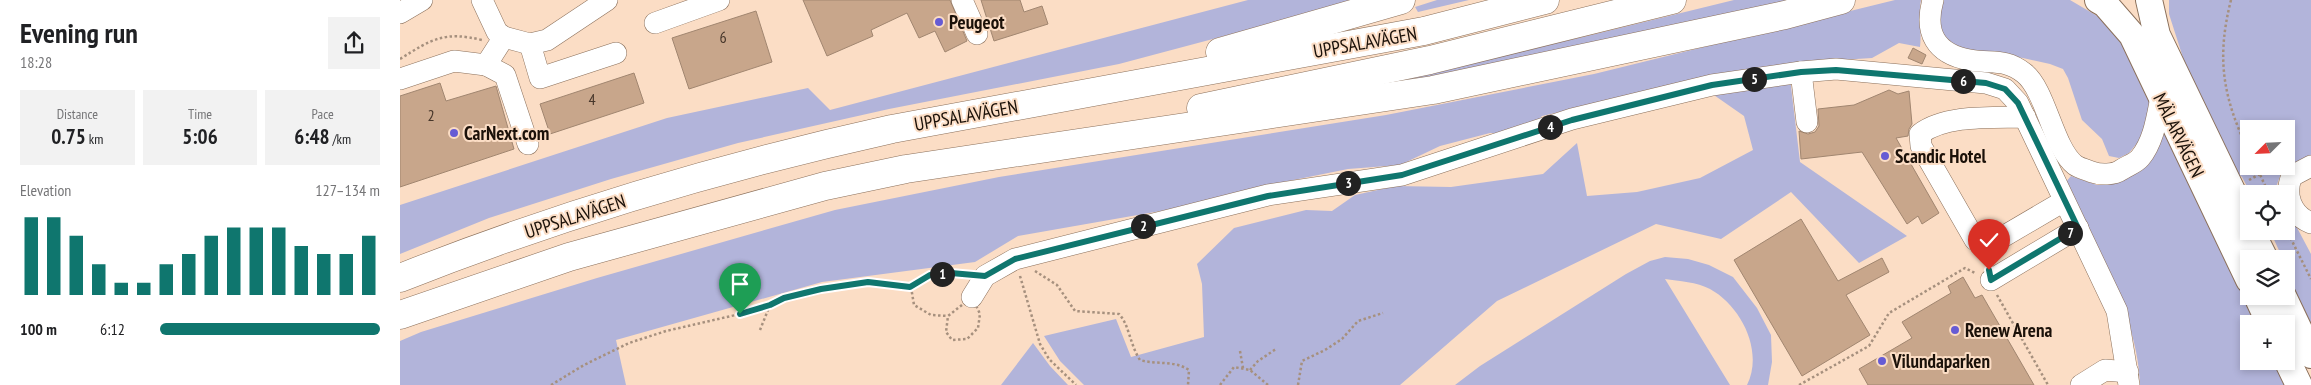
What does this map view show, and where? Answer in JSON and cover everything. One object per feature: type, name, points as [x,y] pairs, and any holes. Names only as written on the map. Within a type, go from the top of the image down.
[{"type":"highway","points":[[892,129],[1175,65],[1401,0]]},
{"type":"highway","name":"UPPSALAVÄGEN","points":[[400,278],[464,253],[622,200],[811,147],[892,129],[1424,31],[1545,0]]},
{"type":"highway","name":"UPPSALAVÄGEN","points":[[400,315],[433,302],[569,257],[825,186],[1430,60],[1672,0]]},
{"type":"highway","points":[[906,169],[1432,90],[1785,15],[1841,0]]},
{"type":"main road","name":"MÄLARVÄGEN","points":[[2098,0],[2105,4],[2132,35],[2240,261]]},
{"type":"main road","name":"MÄLARVÄGEN","points":[[2149,0],[2157,35],[2240,207]]},
{"type":"main road","points":[[2287,305],[2311,355]]},
{"type":"main road","points":[[2292,370],[2299,385]]},
{"type":"street","points":[[400,13],[422,0]]},
{"type":"street","points":[[482,0],[500,34],[530,44],[547,40],[607,0]]},
{"type":"street","points":[[655,23],[719,0]]},
{"type":"street","points":[[962,0],[977,34]]},
{"type":"street","points":[[1934,0],[1930,13],[1929,28],[1935,41],[1950,54],[1970,60],[2004,62],[2025,73],[2038,93],[2062,147],[2075,165],[2098,174],[2111,173],[2118,172],[2140,158],[2153,133],[2161,97]]},
{"type":"street","points":[[486,65],[500,34]]},
{"type":"street","points":[[530,44],[540,78],[616,53]]},
{"type":"street","points":[[400,79],[454,61],[486,65],[505,75],[528,144]]},
{"type":"street","points":[[972,297],[985,276],[1015,259],[1268,196],[1402,175],[1572,120],[1712,85],[1801,72],[1836,70],[1986,83],[2005,89],[2018,103],[2117,311],[2129,379]]},
{"type":"street","points":[[1801,72],[1806,122]]},
{"type":"street","points":[[2025,117],[1971,118],[1930,127],[1920,134],[1921,146],[1975,240],[1988,245],[2064,200]]},
{"type":"street","points":[[2311,166],[2292,176],[2288,190],[2289,199],[2294,210],[2302,219],[2311,222]]},
{"type":"street","points":[[1991,280],[2078,228]]},
{"type":"street","points":[[2081,385],[2105,370],[2129,379]]},
{"type":"path","points":[[2231,0],[2225,23],[2223,58],[2225,89],[2240,133]]},
{"type":"path","points":[[400,59],[428,42],[450,35],[487,40],[500,34]]},
{"type":"path","points":[[2247,181],[2258,175]]},
{"type":"path","points":[[2292,240],[2311,279]]},
{"type":"path","points":[[1015,259],[1040,344],[1049,359],[1076,385]]},
{"type":"path","points":[[1015,259],[1057,285],[1075,311],[1119,314],[1125,319],[1130,342],[1140,360],[1152,363],[1172,362],[1182,365],[1189,370],[1188,385]]},
{"type":"path","points":[[1799,385],[1869,346],[1888,312],[1965,268],[1991,280],[1992,287],[2048,385]]},
{"type":"path","points":[[551,385],[584,365],[629,343],[666,331],[740,314],[770,305],[784,298],[821,289],[868,282],[910,287],[930,275],[951,273],[985,276]]},
{"type":"path","points":[[910,287],[914,305],[931,315],[948,316],[972,297],[980,314],[978,328],[967,339],[952,340],[946,332],[948,316]]},
{"type":"path","points":[[760,330],[770,305]]},
{"type":"path","points":[[1298,385],[1302,360],[1326,350],[1342,339],[1358,321],[1382,313]]},
{"type":"path","points":[[1250,370],[1258,361],[1276,349]]},
{"type":"path","points":[[1240,350],[1243,368]]},
{"type":"path","points":[[1220,385],[1234,367],[1250,370],[1268,385]]},
{"type":"shaded area","points":[[1248,0],[1359,0],[1119,64],[889,109],[738,143],[611,179],[489,218],[400,254],[400,205],[667,118],[808,88],[830,110]]},
{"type":"shaded area","points":[[1437,0],[1469,0],[1418,12],[1415,7]]},
{"type":"shaded area","points":[[1734,0],[1805,0],[1405,85],[1401,78],[1583,37]]},
{"type":"shaded area","points":[[1895,0],[1921,0],[1920,47],[1899,43],[1872,58],[1794,63],[1707,78],[1542,116],[1536,122],[1506,134],[1490,133],[1440,146],[1400,165],[1348,169],[1269,185],[1206,203],[1018,236],[975,262],[822,282],[616,340],[626,385],[400,385],[400,341],[421,332],[597,278],[835,210],[999,177],[1386,115],[1594,74]]},
{"type":"shaded area","points":[[1942,0],[2070,0],[2099,17],[2125,42],[2152,105],[2143,136],[2129,153],[2119,158],[2109,156],[2102,139],[2082,120],[2068,78],[2063,69],[2023,58],[1957,48],[1943,38],[1938,11]]},
{"type":"shaded area","points":[[2169,0],[2311,0],[2311,155],[2295,164],[2295,120],[2240,120],[2240,175],[2280,175],[2277,185],[2246,185],[2242,177],[2231,168],[2194,92],[2169,14]]},
{"type":"shaded area","points":[[1790,78],[1800,162],[1907,236],[1859,263],[1791,192],[1721,239],[1656,224],[1497,301],[1400,385],[1084,385],[1060,361],[1044,336],[1116,319],[1131,357],[1204,337],[1202,284],[1197,264],[1234,228],[1306,210],[1332,211],[1355,195],[1396,186],[1451,187],[1543,174],[1577,143],[1587,196],[1637,192],[1700,178],[1753,150],[1744,116],[1711,93]]},
{"type":"shaded area","points":[[2162,116],[2240,278],[2240,305],[2253,305],[2258,315],[2240,315],[2240,370],[2282,370],[2289,385],[2140,385],[2132,333],[2123,307],[2113,281],[2065,183],[2071,176],[2097,185],[2108,185],[2124,178]]},
{"type":"shaded area","points":[[2295,224],[2311,254],[2311,329],[2295,298],[2295,250],[2279,250],[2274,240],[2295,240]]},
{"type":"shaded area","points":[[1665,257],[1688,259],[1709,265],[1733,277],[1757,308],[1771,335],[1772,362],[1768,385],[1747,385],[1752,372],[1751,344],[1740,318],[1731,306],[1710,289],[1688,282],[1665,279],[1730,385],[1455,385],[1480,366],[1626,274],[1650,261]]},
{"type":"shaded area","points":[[1033,343],[1050,366],[1068,385],[1001,385]]},
{"type":"building","points":[[803,0],[950,0],[967,41],[945,52],[935,31],[919,38],[907,13],[871,30],[873,36],[827,56]]},
{"type":"building","points":[[981,0],[1020,0],[1024,12],[1042,6],[1048,24],[994,41]]},
{"type":"building","points":[[756,11],[772,62],[689,89],[672,38]]},
{"type":"building","points":[[1913,48],[1926,55],[1922,64],[1908,58]]},
{"type":"building","points":[[634,73],[644,103],[550,134],[540,104]]},
{"type":"building","name":"CarNext.com","points":[[440,83],[446,101],[496,86],[514,149],[400,187],[400,96]]},
{"type":"building","name":"Scandic Hotel","points":[[1889,90],[1898,94],[1909,91],[1912,124],[1908,136],[1896,138],[1939,213],[1922,224],[1918,216],[1907,224],[1862,152],[1801,159],[1799,131],[1808,134],[1815,132],[1819,126],[1818,109],[1854,105]]},
{"type":"building","points":[[1801,219],[1838,281],[1882,258],[1889,272],[1846,295],[1870,335],[1802,376],[1734,260]]},
{"type":"building","name":"Renew Arena","points":[[1963,277],[1975,298],[1982,295],[2034,385],[1868,385],[1859,369],[1912,338],[1902,322],[1951,293],[1948,286]]},
{"type":"place","name":"Peugeot","points":[[939,22]]},
{"type":"place","name":"CarNext.com","points":[[454,133]]},
{"type":"place","name":"Scandic Hotel","points":[[1885,156]]},
{"type":"place","name":"Renew Arena","points":[[1955,330]]},
{"type":"place","name":"Vilundaparken","points":[[1882,361]]},
{"type":"route","points":[[740,314],[770,305],[784,298],[821,289],[868,282],[910,287],[930,275],[951,273],[985,276],[1015,259],[1268,196],[1402,175],[1572,120],[1712,85],[1801,72],[1836,70],[1986,83],[2005,89],[2018,103],[2078,228],[1991,280],[1989,270]]}]
